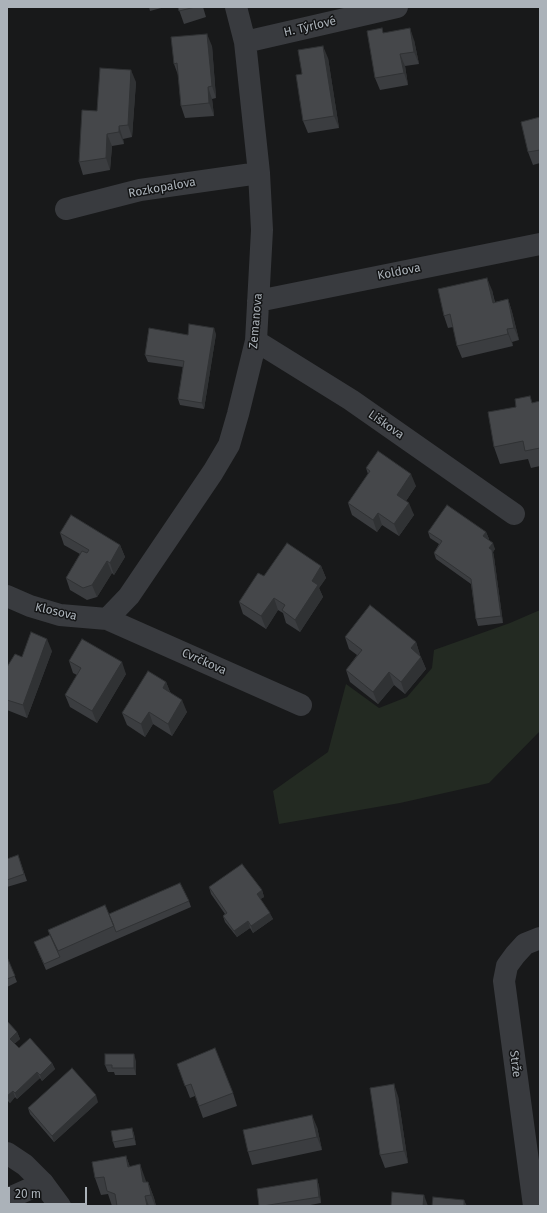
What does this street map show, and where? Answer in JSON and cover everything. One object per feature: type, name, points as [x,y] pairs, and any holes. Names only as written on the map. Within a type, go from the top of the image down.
[{"type":"street","name":"Zemanova","points":[[108,619],[129,596],[213,472],[229,445],[256,341],[262,230],[259,173],[245,42],[236,7]]},
{"type":"street","name":"H. Týrlové","points":[[245,42],[397,7]]},
{"type":"street","name":"Rozkopalova","points":[[66,210],[140,190],[259,173]]},
{"type":"street","name":"Koldova","points":[[258,301],[540,244]]},
{"type":"street","name":"Liškova","points":[[256,341],[351,400],[514,514]]},
{"type":"street","name":"Klosova","points":[[7,596],[30,606],[60,616],[108,619]]},
{"type":"street","name":"Cvrčkova","points":[[108,619],[301,705]]},
{"type":"street","name":"Strže","points":[[532,1204],[504,980],[507,966],[515,955],[525,944],[540,938]]},
{"type":"street","points":[[7,1153],[25,1165],[43,1183],[60,1206]]},
{"type":"street","points":[[7,1199],[43,1183]]},
{"type":"shaded area","points":[[540,610],[540,731],[489,783],[400,803],[279,824],[273,791],[328,752],[346,684],[379,708],[407,697],[432,668],[434,650],[510,623]]},
{"type":"building","points":[[178,7],[195,7],[179,11]]},
{"type":"building","points":[[382,28],[383,33],[410,28],[414,52],[400,54],[404,73],[375,78],[367,31]]},
{"type":"building","points":[[207,34],[212,86],[208,87],[209,103],[181,106],[177,63],[174,64],[171,37]]},
{"type":"building","points":[[323,46],[334,116],[303,121],[296,75],[302,74],[298,50]]},
{"type":"building","points":[[100,68],[131,70],[128,125],[119,126],[119,132],[107,134],[106,158],[79,162],[82,110],[97,111]]},
{"type":"building","points":[[540,117],[540,150],[528,152],[521,122]]},
{"type":"building","points":[[487,278],[493,303],[508,299],[514,328],[507,329],[508,334],[457,346],[450,314],[444,316],[438,289]]},
{"type":"building","points":[[189,324],[214,328],[202,403],[178,399],[184,361],[145,355],[149,328],[188,335]]},
{"type":"building","points":[[530,396],[532,403],[540,401],[540,448],[525,451],[523,441],[494,447],[488,412],[516,407],[515,399]]},
{"type":"building","points":[[378,451],[411,474],[397,495],[409,503],[394,524],[378,513],[373,520],[348,503],[370,471],[366,468]]},
{"type":"building","points":[[447,505],[486,532],[483,536],[493,543],[489,548],[492,550],[501,616],[476,619],[471,579],[434,553],[442,541],[428,532]]},
{"type":"building","points":[[71,515],[120,545],[110,563],[107,561],[92,585],[83,588],[66,578],[82,551],[87,553],[89,550],[60,533]]},
{"type":"building","points":[[287,543],[321,566],[312,581],[318,585],[295,620],[282,610],[285,605],[274,598],[261,616],[239,602],[258,573],[264,576]]},
{"type":"building","points":[[370,605],[416,642],[411,648],[421,657],[401,682],[389,672],[373,692],[346,670],[362,650],[345,637]]},
{"type":"building","points":[[31,632],[47,639],[23,705],[7,700],[7,667],[15,654],[22,657]]},
{"type":"building","points":[[82,639],[122,662],[92,711],[65,695],[81,668],[69,661]]},
{"type":"building","points":[[148,671],[166,682],[163,688],[182,700],[168,724],[149,712],[141,724],[122,713]]},
{"type":"building","points":[[18,855],[24,874],[7,880],[7,859]]},
{"type":"building","points":[[242,864],[262,890],[257,894],[270,913],[251,926],[248,921],[234,931],[223,916],[227,913],[209,887]]},
{"type":"building","points":[[180,883],[189,901],[116,932],[109,914]]},
{"type":"building","points":[[105,905],[114,926],[58,951],[48,930]]},
{"type":"building","points":[[50,935],[60,957],[44,964],[34,942]]},
{"type":"building","points":[[7,957],[15,976],[7,979]]},
{"type":"building","points":[[7,1022],[17,1032],[10,1039],[19,1048],[30,1038],[52,1063],[40,1075],[37,1072],[15,1093],[13,1091],[7,1096]]},
{"type":"building","points":[[215,1048],[233,1093],[199,1106],[191,1084],[185,1086],[177,1064]]},
{"type":"building","points":[[105,1054],[134,1054],[134,1068],[112,1068],[112,1065],[105,1065]]},
{"type":"building","points":[[72,1068],[96,1095],[52,1136],[28,1108]]},
{"type":"building","points":[[394,1084],[404,1151],[380,1155],[370,1088]]},
{"type":"building","points":[[312,1115],[317,1137],[248,1152],[243,1130]]},
{"type":"building","points":[[132,1128],[134,1138],[113,1142],[111,1131]]},
{"type":"building","points":[[126,1156],[128,1167],[140,1164],[143,1182],[148,1182],[151,1195],[145,1196],[147,1206],[117,1206],[115,1194],[107,1191],[104,1177],[95,1178],[92,1162]]},
{"type":"building","points":[[317,1179],[319,1197],[259,1206],[257,1189]]},
{"type":"building","points":[[392,1192],[424,1195],[423,1206],[391,1206]]},
{"type":"building","points":[[433,1197],[464,1200],[464,1206],[432,1206]]}]
